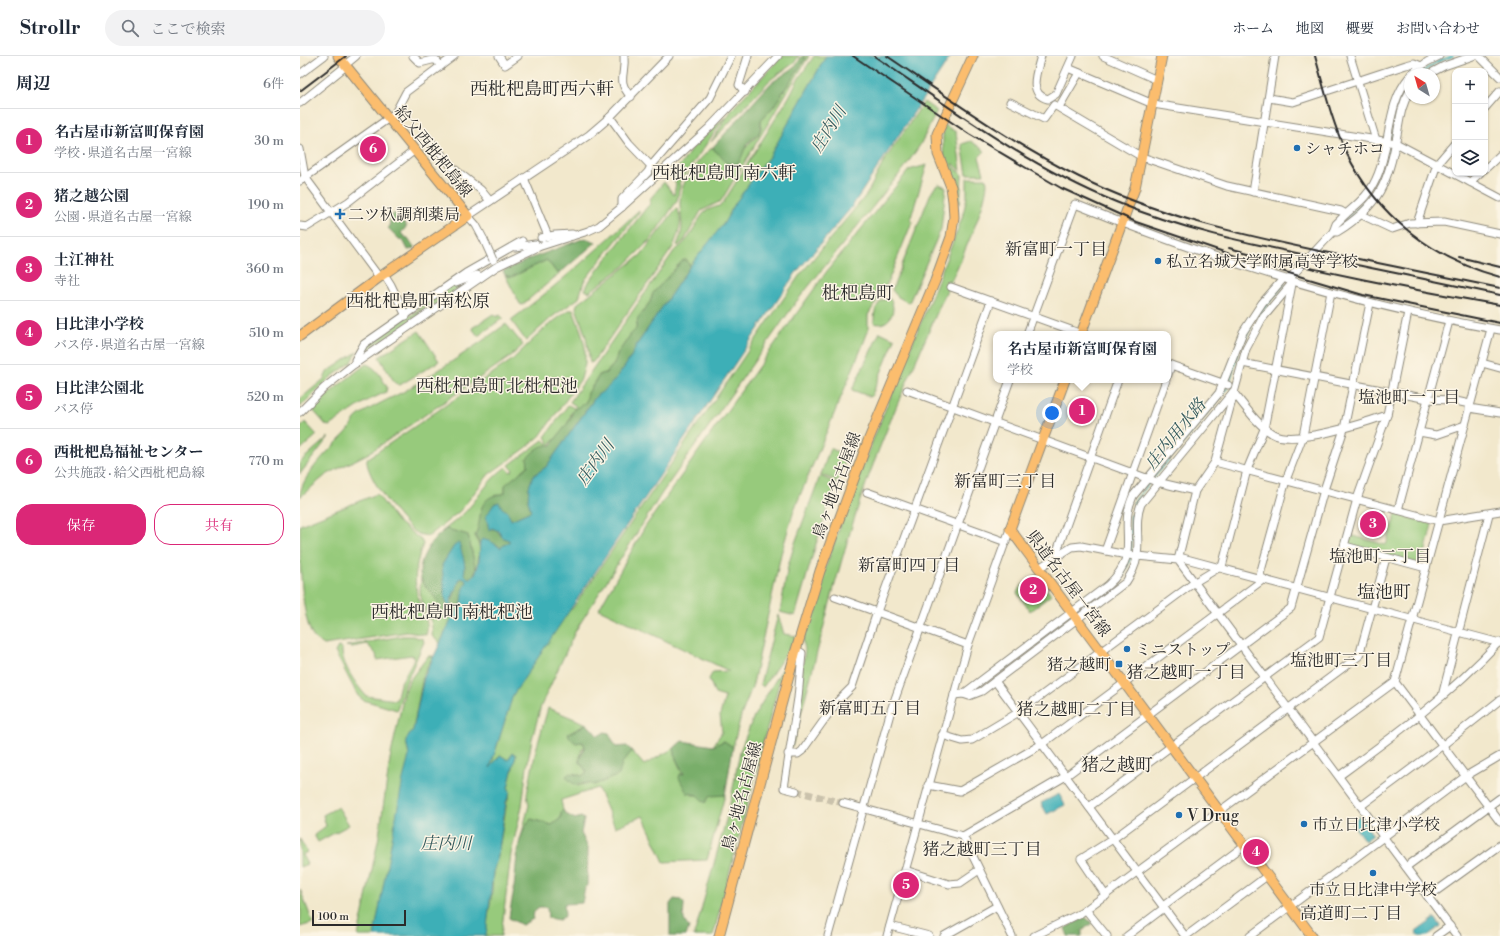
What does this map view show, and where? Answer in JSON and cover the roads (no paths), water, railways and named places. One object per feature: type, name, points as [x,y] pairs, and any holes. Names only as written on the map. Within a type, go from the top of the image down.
[{"type":"main road","name":"給父西枇杷島線","points":[[300,336],[381,275],[468,216],[338,56]]},
{"type":"main road","name":"鳥ヶ地名古屋線","points":[[719,936],[796,650],[820,571],[850,486],[935,281],[951,236],[954,217],[953,201],[951,188],[938,154],[937,134],[973,56]]},
{"type":"main road","points":[[1083,331],[1135,188],[1162,56]]},
{"type":"main road","name":"県道名古屋一宮線","points":[[1064,383],[1010,529],[1312,936]]},
{"type":"street","points":[[300,74],[324,56]]},
{"type":"street","points":[[300,103],[346,66],[356,56]]},
{"type":"street","points":[[413,56],[420,63],[436,60],[441,66]]},
{"type":"street","points":[[303,179],[389,118],[395,113],[406,92],[454,56]]},
{"type":"street","points":[[499,56],[505,65],[518,56]]},
{"type":"street","points":[[624,56],[622,83],[624,89],[631,97]]},
{"type":"street","points":[[495,264],[476,225],[468,216],[574,146],[610,117],[670,56]]},
{"type":"street","points":[[622,207],[622,199],[648,172],[651,166],[710,98],[731,56]]},
{"type":"street","points":[[745,92],[739,85],[748,56]]},
{"type":"street","points":[[300,412],[324,388],[356,363],[481,277],[495,264],[538,247],[599,226],[708,129],[778,56]]},
{"type":"street","points":[[1041,56],[1035,83],[1036,90],[1043,98],[1052,98],[1056,94],[1073,56]]},
{"type":"street","points":[[1103,56],[1157,80]]},
{"type":"street","points":[[1253,192],[1276,56]]},
{"type":"street","points":[[1350,56],[1376,140]]},
{"type":"street","points":[[1269,98],[1293,102],[1414,63],[1421,66],[1439,56]]},
{"type":"street","points":[[1440,68],[1473,56]]},
{"type":"street","points":[[1479,56],[1500,77]]},
{"type":"street","points":[[1068,68],[1153,104],[1391,142],[1437,164],[1500,198]]},
{"type":"street","points":[[1059,107],[1079,73]]},
{"type":"street","points":[[1333,232],[1337,232],[1362,215],[1376,198],[1385,182],[1398,91],[1404,84]]},
{"type":"street","points":[[1488,105],[1500,91]]},
{"type":"street","points":[[1010,102],[1044,119],[1054,105],[1142,157],[1227,186],[1341,211],[1346,214]]},
{"type":"street","points":[[1404,103],[1391,142],[1372,186],[1363,199],[1336,224],[1333,232],[1288,280],[1258,308],[1236,346],[1230,387],[1215,462],[1195,492],[1178,558],[1457,936]]},
{"type":"street","points":[[610,117],[629,143],[651,166]]},
{"type":"street","points":[[429,139],[453,168],[481,190],[490,201]]},
{"type":"street","points":[[1417,223],[1437,164],[1452,146]]},
{"type":"street","points":[[300,149],[303,179],[381,275],[392,285],[407,315]]},
{"type":"street","points":[[300,226],[307,226],[348,202],[415,150]]},
{"type":"street","points":[[1488,166],[1500,155]]},
{"type":"street","points":[[1470,182],[1477,176]]},
{"type":"street","points":[[524,178],[530,187],[544,237],[566,233],[572,234],[573,236]]},
{"type":"street","points":[[1028,331],[1075,204],[1122,223],[1288,280],[1408,312],[1500,330]]},
{"type":"street","points":[[1362,215],[1392,229],[1417,223],[1444,222],[1500,234]]},
{"type":"street","points":[[356,363],[355,360],[361,346],[452,282],[511,246],[522,241]]},
{"type":"street","points":[[511,246],[535,244],[538,247]]},
{"type":"street","points":[[452,282],[458,282],[477,275],[481,277]]},
{"type":"street","points":[[963,694],[1126,582],[1132,572],[1130,503],[1133,496],[1153,480],[1230,387],[1242,363],[1246,349],[1262,319],[1288,280]]},
{"type":"street","points":[[942,735],[962,741],[972,740],[1019,712],[1195,582],[1221,567],[1247,470],[1264,429],[1276,369],[1288,280]]},
{"type":"street","points":[[951,287],[1074,331]]},
{"type":"street","points":[[928,785],[960,791],[1042,744],[1262,579],[1286,480],[1303,436],[1332,292]]},
{"type":"street","points":[[788,754],[798,754],[802,751],[837,702],[852,688],[877,612],[914,509],[991,302]]},
{"type":"street","points":[[844,803],[962,836],[1066,776],[1291,608],[1324,490],[1344,429],[1370,303]]},
{"type":"street","points":[[407,315],[427,310],[429,313]]},
{"type":"street","points":[[1089,807],[1319,637],[1357,499],[1387,415],[1408,312]]},
{"type":"street","points":[[1398,510],[1449,321]]},
{"type":"street","points":[[1034,936],[1050,932],[1106,896],[1395,682],[1492,329]]},
{"type":"street","points":[[1242,363],[1428,399],[1451,400],[1500,413]]},
{"type":"street","points":[[1482,363],[1500,368]]},
{"type":"street","points":[[1171,365],[1230,387],[1264,429],[1275,436],[1303,436],[1344,429],[1387,415]]},
{"type":"street","points":[[828,936],[891,710],[1009,383]]},
{"type":"street","points":[[1055,557],[1117,383]]},
{"type":"street","points":[[1105,551],[1165,383]]},
{"type":"street","points":[[954,695],[963,694],[970,696],[982,691],[1075,616],[1114,580],[1132,556],[1138,512],[1153,480],[1211,403],[1230,387]]},
{"type":"street","points":[[907,390],[1091,456],[1153,480],[1195,492]]},
{"type":"street","points":[[1419,432],[1436,435],[1465,425]]},
{"type":"street","points":[[1215,462],[1439,521],[1500,511]]},
{"type":"street","points":[[867,492],[1006,542]]},
{"type":"street","points":[[1442,696],[1489,514]]},
{"type":"street","points":[[887,936],[968,646],[1010,529]]},
{"type":"street","points":[[1039,568],[1072,547],[1089,546],[1105,551],[1132,556],[1178,558],[1221,567],[1499,642],[1482,660],[1421,716],[1339,776]]},
{"type":"street","points":[[1344,546],[1426,568]]},
{"type":"street","points":[[1106,896],[1081,859],[1113,839],[1359,656],[1386,558]]},
{"type":"street","points":[[835,597],[968,646]]},
{"type":"street","points":[[796,650],[802,653],[798,698],[788,754],[784,788],[796,791]]},
{"type":"street","points":[[995,681],[1185,936],[1267,876]]},
{"type":"street","points":[[1395,682],[1500,822]]},
{"type":"street","points":[[1361,806],[1443,745],[1500,700]]},
{"type":"street","points":[[1250,936],[1466,776],[1500,756]]},
{"type":"street","points":[[1406,867],[1500,798]]},
{"type":"street","points":[[962,836],[1012,936]]},
{"type":"street","points":[[1127,936],[1245,845]]},
{"type":"street","points":[[1428,897],[1500,845]]},
{"type":"street","points":[[905,870],[949,884],[960,883],[979,870]]},
{"type":"street","points":[[944,936],[997,906]]},
{"type":"street","points":[[1086,910],[1106,936]]},
{"type":"street","points":[[890,926],[929,936]]},
{"type":"street","points":[[1436,936],[1450,926]]},
{"type":"water","name":"庄内川","points":[[826,56],[951,56],[851,208],[795,274],[513,695],[490,768],[500,755],[508,760],[513,753],[516,755],[508,787],[510,792],[506,802],[498,855],[493,872],[486,936],[374,936],[403,779],[409,756],[406,740],[413,730],[424,677],[453,616],[462,604],[463,591],[467,581],[462,578],[460,579],[450,602],[451,606],[448,607],[445,598],[442,565],[454,546],[459,542],[464,562],[464,574],[468,578],[471,578],[478,566],[480,542],[482,539],[492,542],[500,548],[510,541],[502,537],[499,531],[492,528],[489,530],[486,516],[494,504],[499,502],[502,508],[507,511],[511,520],[531,511],[528,501],[529,487],[533,476],[546,467],[597,395],[614,381],[625,366],[636,346],[690,266],[724,223],[736,202],[771,154]]},
{"type":"water","points":[[1059,794],[1065,805],[1047,814],[1041,803]]},
{"type":"water","points":[[1359,816],[1373,835],[1365,841],[1351,822]]},
{"type":"water","points":[[1435,918],[1441,926],[1427,936],[1419,936],[1416,932]]},
{"type":"waterway","points":[[1428,68],[1437,62],[1453,56]]},
{"type":"waterway","points":[[1375,188],[1385,170],[1401,98]]},
{"type":"waterway","points":[[1341,224],[1370,196]]},
{"type":"waterway","name":"庄内用水路","points":[[1259,314],[1284,284]]},
{"type":"waterway","name":"庄内用水路","points":[[1242,343],[1251,326]]},
{"type":"waterway","name":"庄内用水路","points":[[1229,383],[1238,353]]},
{"type":"waterway","name":"庄内用水路","points":[[1153,478],[1228,387]]},
{"type":"waterway","name":"庄内用水路","points":[[1134,503],[1150,481]]},
{"type":"waterway","name":"庄内用水路","points":[[1131,515],[1131,553]]},
{"type":"waterway","name":"庄内用水路","points":[[1097,599],[1122,577],[1131,557]]},
{"type":"waterway","name":"庄内用水路","points":[[1002,670],[1070,619]]},
{"type":"tunnel","points":[[796,791],[843,803]]},
{"type":"railway","points":[[300,91],[346,56]]},
{"type":"railway","points":[[853,56],[969,134],[1028,169],[1061,188],[1136,222],[1265,266],[1363,295],[1500,323]]},
{"type":"railway","points":[[874,56],[1021,154],[1084,188],[1140,212],[1189,228],[1240,241],[1500,295]]},
{"type":"railway","points":[[887,56],[981,120],[1029,150],[1079,177],[1138,203],[1230,231],[1500,288]]},
{"type":"railway","points":[[1315,56],[1341,141],[1359,175],[1374,196],[1391,215],[1410,232],[1430,246],[1452,259],[1475,269],[1500,277]]},
{"type":"railway","points":[[1229,248],[1364,280],[1500,305]]},
{"type":"railway","points":[[1459,257],[1500,267]]},
{"type":"place","name":"シャチホコ","points":[[1297,148]]},
{"type":"place","name":"西枇杷島福祉センター","points":[[373,149]]},
{"type":"place","name":"二ツ杁調剤薬局","points":[[340,214]]},
{"type":"place","name":"私立名城大学附属高等学校","points":[[1158,261]]},
{"type":"place","name":"名古屋市新富町保育園","points":[[1082,411]]},
{"type":"place","name":"土江神社","points":[[1373,524]]},
{"type":"place","name":"猪之越公園","points":[[1033,590]]},
{"type":"place","name":"ミニストップ","points":[[1127,649]]},
{"type":"place","name":"猪之越町","points":[[1119,664]]},
{"type":"place","name":"V Drug","points":[[1179,815]]},
{"type":"place","name":"市立日比津小学校","points":[[1304,824]]},
{"type":"place","name":"日比津小学校","points":[[1256,852]]},
{"type":"place","name":"市立日比津中学校","points":[[1373,873]]},
{"type":"place","name":"日比津公園北","points":[[906,885]]},
{"type":"district","name":"西枇杷島町西六軒","points":[[542,89]]},
{"type":"district","name":"西枇杷島町南六軒","points":[[724,173]]},
{"type":"district","name":"新富町一丁目","points":[[1056,249]]},
{"type":"district","name":"枇杷島町","points":[[858,293]]},
{"type":"district","name":"西枇杷島町南松原","points":[[418,301]]},
{"type":"district","name":"西枇杷島町北枇杷池","points":[[497,386]]},
{"type":"district","name":"塩池町一丁目","points":[[1409,397]]},
{"type":"district","name":"新富町三丁目","points":[[1005,481]]},
{"type":"district","name":"塩池町二丁目","points":[[1380,556]]},
{"type":"district","name":"新富町四丁目","points":[[909,565]]},
{"type":"district","name":"塩池町","points":[[1384,592]]},
{"type":"district","name":"西枇杷島町南枇杷池","points":[[452,612]]},
{"type":"district","name":"塩池町三丁目","points":[[1341,660]]},
{"type":"district","name":"猪之越町一丁目","points":[[1186,672]]},
{"type":"district","name":"新富町五丁目","points":[[870,708]]},
{"type":"district","name":"猪之越町二丁目","points":[[1076,709]]},
{"type":"district","name":"猪之越町","points":[[1117,765]]},
{"type":"district","name":"猪之越町三丁目","points":[[982,849]]},
{"type":"district","name":"高道町二丁目","points":[[1351,913]]}]
